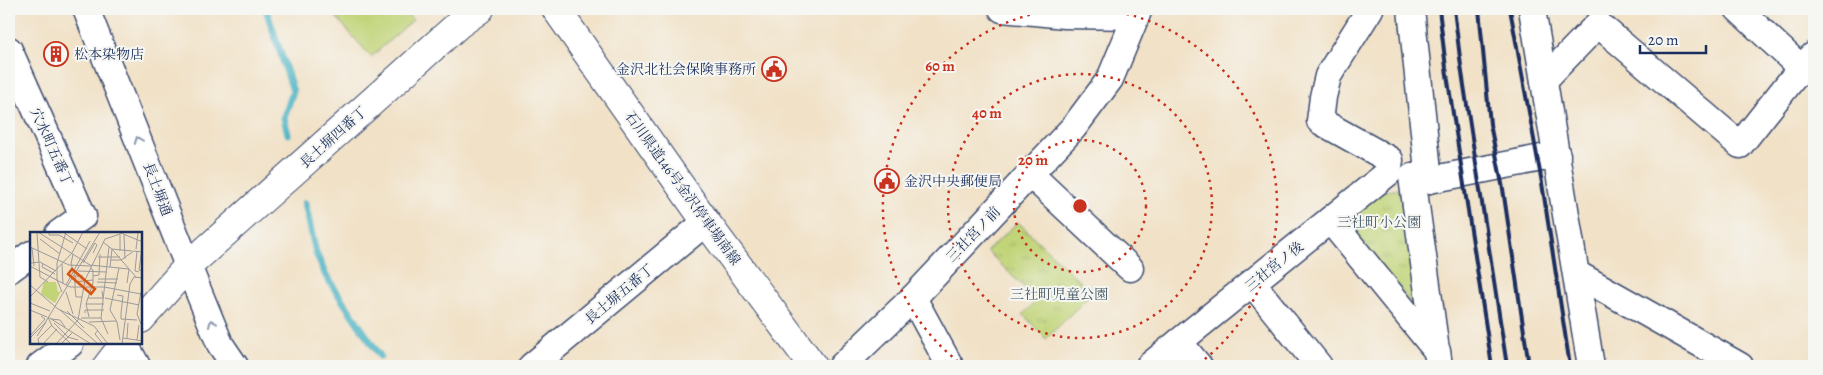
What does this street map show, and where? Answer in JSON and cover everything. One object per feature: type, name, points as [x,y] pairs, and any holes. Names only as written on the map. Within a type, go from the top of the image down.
[{"type":"street","name":"長土塀四番丁","points":[[142,318],[188,266],[459,24],[480,9]]},
{"type":"street","name":"石川県道146号金沢停車場南線","points":[[556,9],[706,222],[813,366]]},
{"type":"street","points":[[1002,9],[1065,15],[1137,12]]},
{"type":"street","points":[[1370,9],[1328,76],[1320,121],[1405,173],[1557,155]]},
{"type":"street","points":[[1411,9],[1405,173],[1438,358]]},
{"type":"street","points":[[1544,80],[1598,24],[1740,145],[1808,61],[1738,9]]},
{"type":"street","name":"長土塀通","points":[[93,12],[188,266],[220,344],[234,366]]},
{"type":"street","name":"三社宮ノ前","points":[[842,366],[913,298],[1074,127],[1110,80],[1137,12]]},
{"type":"street","points":[[1536,12],[1544,80],[1591,366]]},
{"type":"street","name":"穴水町五番丁","points":[[9,50],[83,216],[61,232]]},
{"type":"street","name":"三社宮ノ後","points":[[1149,366],[1330,220],[1405,173]]},
{"type":"street","points":[[1030,174],[1130,268]]},
{"type":"street","points":[[1330,220],[1438,358]]},
{"type":"street","name":"長土塀五番丁","points":[[532,366],[706,222]]},
{"type":"street","points":[[9,270],[30,255]]},
{"type":"street","points":[[1577,274],[1740,366]]},
{"type":"street","points":[[1252,283],[1319,366]]},
{"type":"street","points":[[913,298],[950,366]]},
{"type":"street","points":[[1179,342],[1199,366]]},
{"type":"street","points":[[40,366],[69,345]]},
{"type":"street","points":[[106,366],[124,345]]},
{"type":"street","points":[[126,345],[137,366]]},
{"type":"green space","points":[[329,9],[403,9],[413,20],[371,57]]},
{"type":"green space","name":"三社町小公園","points":[[1400,189],[1420,296],[1410,302],[1348,226],[1348,215],[1372,193]]},
{"type":"green space","name":"三社町児童公園","points":[[1018,222],[1092,293],[1046,339],[1023,314],[1037,300],[987,251]]},
{"type":"waterway","points":[[266,9],[293,91],[284,118],[288,134]]},
{"type":"waterway","points":[[305,203],[316,253],[326,276],[380,356]]},
{"type":"railway","points":[[1439,9],[1446,68],[1492,366]]},
{"type":"railway","points":[[1454,9],[1507,366]]},
{"type":"railway","points":[[1479,9],[1490,124],[1503,189],[1529,366]]},
{"type":"railway","points":[[1510,9],[1542,183],[1570,366]]},
{"type":"place","name":"松本染物店","points":[[56,54]]},
{"type":"place","name":"金沢北社会保険事務所","points":[[774,69]]},
{"type":"place","name":"金沢中央郵便局","points":[[887,181]]}]
